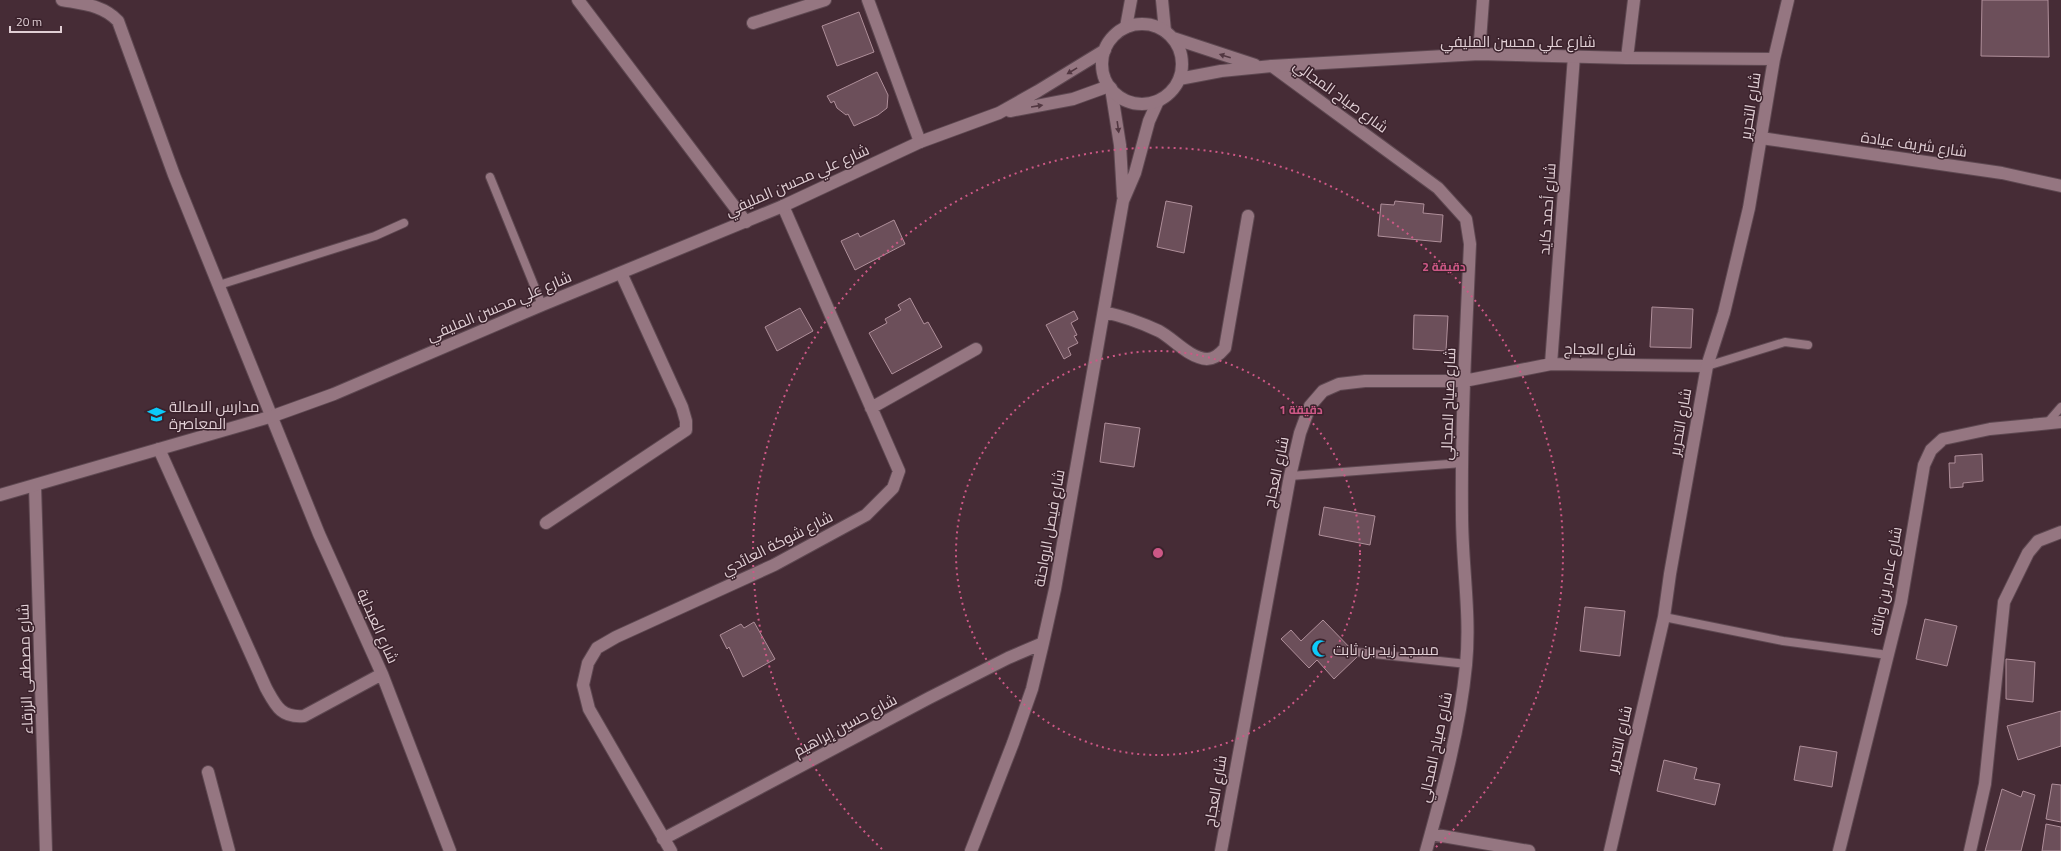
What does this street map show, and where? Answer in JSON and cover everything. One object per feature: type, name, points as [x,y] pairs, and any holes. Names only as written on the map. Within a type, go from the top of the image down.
[{"type":"street","name":"شارع العبدلية","points":[[62,0],[98,7],[111,13],[118,21],[174,175],[273,416],[319,534],[382,674],[450,851]]},
{"type":"street","points":[[578,0],[746,222]]},
{"type":"street","points":[[753,23],[825,0]]},
{"type":"street","points":[[868,0],[920,142]]},
{"type":"street","points":[[1126,28],[1131,0]]},
{"type":"street","points":[[1162,0],[1169,35],[1182,58],[1180,79],[1171,91],[1158,100],[1148,104],[1138,104],[1128,101],[1110,87],[1103,68],[1105,50],[1110,40],[1126,28],[1146,24],[1169,35]]},
{"type":"street","points":[[1479,54],[1483,0]]},
{"type":"street","points":[[1628,58],[1634,0]]},
{"type":"street","name":"شارع التحرير","points":[[1610,851],[1664,617],[1670,574],[1707,366],[1724,313],[1750,208],[1774,59],[1788,0]]},
{"type":"street","name":"شارع علي محسن المليفي","points":[[1169,35],[1267,66]]},
{"type":"street","name":"شارع علي محسن المليفي","points":[[0,495],[273,416],[334,394],[542,305],[784,206],[920,142],[999,113],[1105,50]]},
{"type":"street","name":"شارع علي محسن المليفي","points":[[1180,79],[1221,71],[1267,66],[1479,54],[1628,58],[1774,59]]},
{"type":"street","name":"شارع أحمد كايد","points":[[1551,364],[1574,56]]},
{"type":"street","name":"شارع صياح المجالي","points":[[1267,66],[1438,188],[1466,219],[1470,244],[1464,380],[1462,528],[1468,622],[1467,664],[1461,715],[1426,851]]},
{"type":"street","name":"شارع علي محسن المليفي","points":[[999,113],[1073,99],[1110,87]]},
{"type":"street","name":"شارع فيصل الرواحنة","points":[[971,851],[1016,736],[1032,690],[1055,589],[1123,201],[1120,145],[1110,87]]},
{"type":"street","name":"شارع فيصل الرواحنة","points":[[1123,201],[1135,173],[1149,121],[1158,100]]},
{"type":"street","name":"شارع شريف عيادة","points":[[1761,138],[2002,173],[2061,186]]},
{"type":"street","name":"شارع شوكة العائدي","points":[[670,851],[589,709],[583,685],[588,663],[597,648],[616,637],[774,565],[866,515],[893,488],[899,471],[784,206]]},
{"type":"street","points":[[1104,312],[1120,316],[1159,332],[1198,357],[1208,359],[1218,355],[1225,348],[1248,216]]},
{"type":"street","points":[[546,523],[686,430],[682,407],[621,273]]},
{"type":"street","points":[[871,408],[976,349]]},
{"type":"street","name":"شارع العجاج","points":[[1221,851],[1290,476],[1300,433],[1310,406],[1323,391],[1338,384],[1365,381],[1464,380],[1551,364],[1707,366]]},
{"type":"street","name":"شارع عامر بن واثلة","points":[[1839,851],[1901,602],[1924,465],[1931,450],[1943,439],[1957,435],[2017,425],[2061,422]]},
{"type":"street","points":[[159,449],[262,680],[277,708],[292,717],[304,716],[382,674]]},
{"type":"street","name":"شارع مصطفى الزرقاء","points":[[35,486],[46,851]]},
{"type":"street","points":[[1970,851],[1984,784],[2004,602],[2028,553],[2038,541],[2061,532]]},
{"type":"street","name":"شارع حسين إبراهيم","points":[[663,839],[929,698],[1008,658],[1043,643]]},
{"type":"street","points":[[208,772],[229,851]]},
{"type":"street","points":[[1431,834],[1529,851]]},
{"type":"lane","points":[[490,177],[542,305]]},
{"type":"lane","points":[[220,285],[375,236],[404,223]]},
{"type":"lane","points":[[1707,366],[1785,342],[1808,345]]},
{"type":"lane","points":[[2048,422],[2061,406]]},
{"type":"lane","points":[[1290,476],[1462,463]]},
{"type":"lane","points":[[1664,617],[1783,641],[1888,655]]},
{"type":"lane","points":[[1356,652],[1467,664]]},
{"type":"building","points":[[1982,0],[2048,0],[2049,57],[1981,56]]},
{"type":"building","points":[[859,12],[874,52],[837,66],[822,26]]},
{"type":"building","points":[[877,72],[888,95],[887,108],[878,115],[854,126],[848,114],[846,115],[837,108],[834,101],[831,103],[827,96]]},
{"type":"building","points":[[1166,201],[1192,206],[1184,253],[1157,247]]},
{"type":"building","points":[[1395,201],[1424,204],[1423,213],[1443,215],[1441,242],[1378,236],[1381,204],[1394,205]]},
{"type":"building","points":[[894,220],[905,244],[855,270],[841,241],[858,233],[860,237]]},
{"type":"building","points":[[910,298],[924,324],[928,322],[942,347],[892,374],[869,333],[887,323],[885,319],[901,310],[898,305]]},
{"type":"building","points":[[1652,307],[1693,309],[1691,348],[1650,347]]},
{"type":"building","points":[[800,308],[813,331],[777,351],[765,327]]},
{"type":"building","points":[[1074,311],[1078,319],[1071,323],[1077,335],[1074,336],[1078,343],[1068,348],[1071,355],[1064,359],[1046,325]]},
{"type":"building","points":[[1414,315],[1448,316],[1446,351],[1413,349]]},
{"type":"building","points":[[1105,423],[1140,428],[1134,467],[1100,462]]},
{"type":"building","points":[[1982,454],[1983,481],[1963,483],[1963,487],[1950,488],[1949,463],[1955,463],[1955,456]]},
{"type":"building","points":[[1324,507],[1375,516],[1370,545],[1319,535]]},
{"type":"building","points":[[1585,607],[1625,611],[1620,656],[1580,651]]},
{"type":"building","points":[[1925,619],[1957,626],[1947,666],[1916,659]]},
{"type":"building","name":"مسجد زيد بن ثابت","points":[[1323,620],[1358,656],[1334,679],[1317,660],[1309,668],[1281,639],[1291,630],[1301,641]]},
{"type":"building","points":[[754,622],[775,659],[743,677],[729,647],[727,649],[720,635],[741,624],[744,628]]},
{"type":"building","points":[[2006,659],[2035,662],[2033,702],[2006,699]]},
{"type":"building","points":[[2061,711],[2061,746],[2018,760],[2007,726]]},
{"type":"building","points":[[1800,746],[1837,752],[1832,787],[1794,780]]},
{"type":"building","points":[[1664,760],[1697,768],[1694,779],[1720,784],[1715,805],[1657,791]]},
{"type":"building","points":[[2052,784],[2061,785],[2061,822],[2046,819]]},
{"type":"building","points":[[2002,789],[2021,797],[2023,791],[2035,795],[2021,851],[1985,851]]},
{"type":"building","points":[[2046,824],[2061,827],[2061,851],[2042,851]]},
{"type":"place","name":"مدارس الاصالة المعاصرة","points":[[156,415]]},
{"type":"place","name":"مسجد زيد بن ثابت","points":[[1320,649]]}]
